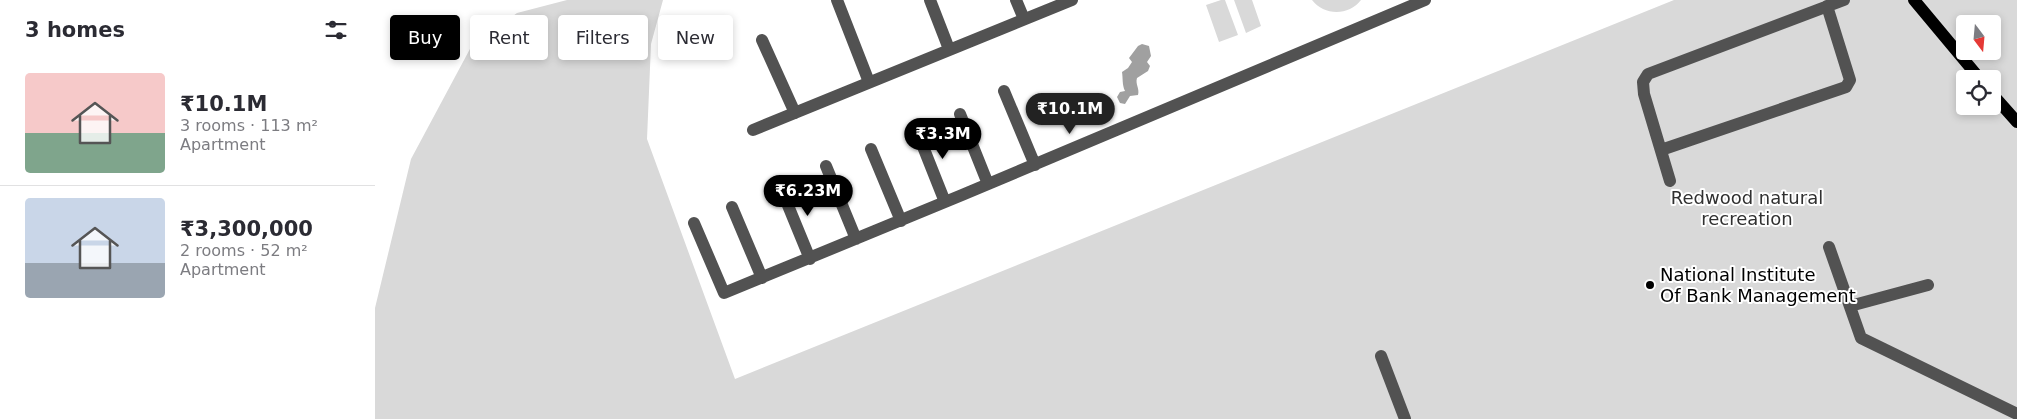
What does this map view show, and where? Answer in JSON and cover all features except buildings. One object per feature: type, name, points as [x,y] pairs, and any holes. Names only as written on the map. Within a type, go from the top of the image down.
[{"type":"main road","points":[[1914,0],[1972,70]]},
{"type":"main road","points":[[2001,104],[2017,122]]},
{"type":"street","points":[[837,0],[869,82]]},
{"type":"street","points":[[930,0],[949,49]]},
{"type":"street","points":[[1016,0],[1024,19]]},
{"type":"street","points":[[753,130],[1071,0]]},
{"type":"street","points":[[694,224],[724,293],[856,240],[1425,0]]},
{"type":"street","points":[[1670,181],[1644,94],[1643,82],[1648,74],[1844,0]]},
{"type":"street","points":[[1661,150],[1845,87],[1850,80],[1827,6]]},
{"type":"street","points":[[762,40],[795,113]]},
{"type":"street","points":[[1004,91],[1035,165]]},
{"type":"street","points":[[960,114],[987,184]]},
{"type":"street","points":[[916,129],[945,202]]},
{"type":"street","points":[[871,149],[901,221]]},
{"type":"street","points":[[826,166],[856,240]]},
{"type":"street","points":[[780,186],[810,259]]},
{"type":"street","points":[[732,207],[762,278]]},
{"type":"street","points":[[1829,247],[1861,338],[2017,414]]},
{"type":"street","points":[[1850,306],[1928,285]]},
{"type":"street","points":[[1381,356],[1405,419]]},
{"type":"green space","name":"Redwood natural recreation","points":[[567,0],[663,0],[651,44],[647,139],[735,379],[1674,0],[2017,0],[2017,419],[375,419],[375,308],[411,159],[470,49],[470,60],[548,60],[548,15],[514,15]]},
{"type":"green space","points":[[1225,0],[1238,35],[1219,42],[1206,5]]},
{"type":"green space","points":[[1234,0],[1252,0],[1261,26],[1246,33]]},
{"type":"green space","points":[[1312,0],[1361,0],[1350,9],[1337,12],[1323,9]]},
{"type":"shaded area","points":[[1142,44],[1149,46],[1151,56],[1147,62],[1150,66],[1148,71],[1137,78],[1138,95],[1130,96],[1125,104],[1120,103],[1117,97],[1120,92],[1125,91],[1122,72],[1128,68],[1132,62],[1129,58],[1138,46]]},
{"type":"place","name":"National Institute Of Bank Management","points":[[1650,285]]}]
